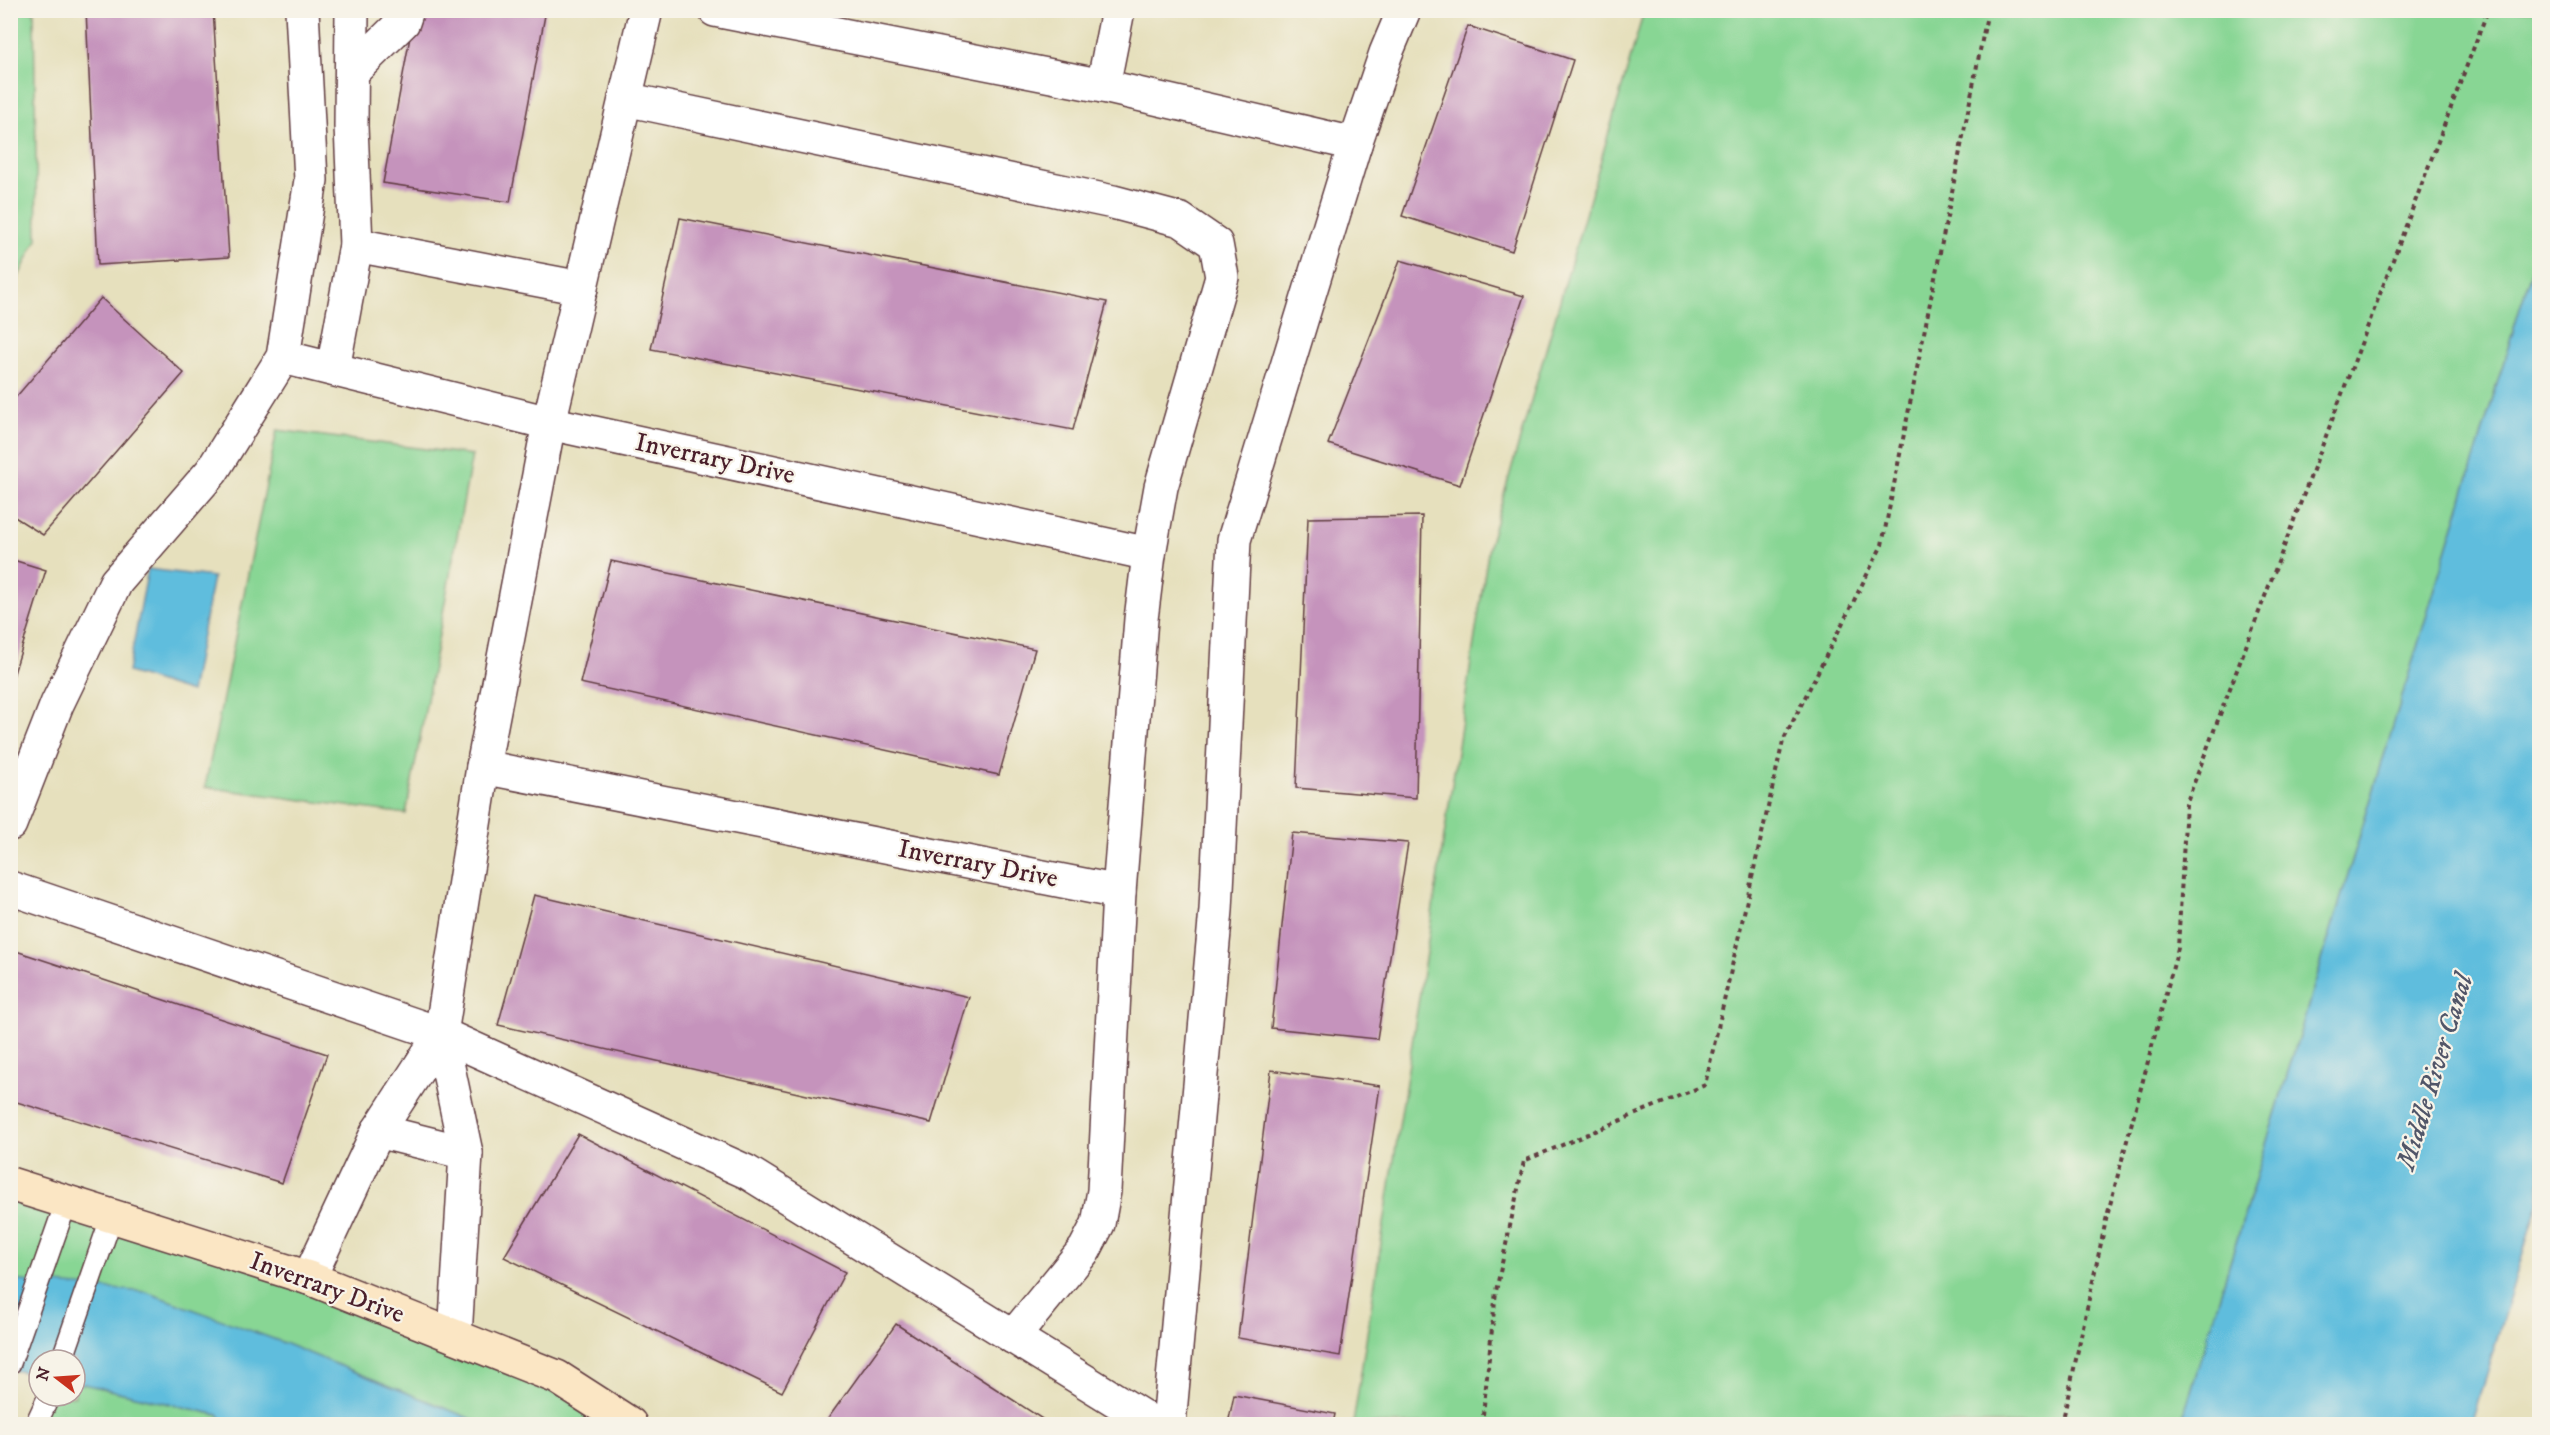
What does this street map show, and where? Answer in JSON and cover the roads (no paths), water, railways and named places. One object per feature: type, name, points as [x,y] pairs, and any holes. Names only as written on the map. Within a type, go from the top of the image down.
[{"type":"street","points":[[10,824],[57,704],[116,582],[213,471],[283,357],[311,180],[302,10]]},
{"type":"street","points":[[333,369],[356,245],[351,126],[352,10]]},
{"type":"street","points":[[353,71],[403,22],[407,10]]},
{"type":"street","points":[[455,1336],[466,1153],[441,1034],[483,767],[549,423],[646,10]]},
{"type":"street","points":[[715,10],[1103,86],[1355,144]]},
{"type":"street","points":[[1103,86],[1118,10]]},
{"type":"street","points":[[1169,1425],[1216,910],[1234,540],[1355,144],[1386,53],[1404,10]]},
{"type":"street","points":[[625,99],[1113,202],[1181,220],[1216,244],[1222,277],[1161,487],[1149,554],[1119,892],[1104,1191],[1098,1224],[1085,1249],[1013,1337]]},
{"type":"street","points":[[356,245],[581,288]]},
{"type":"street","name":"Inverrary Drive","points":[[283,357],[549,423],[1149,554]]},
{"type":"street","name":"Inverrary Drive","points":[[483,767],[1119,892]]},
{"type":"street","points":[[10,888],[441,1034],[747,1172],[1154,1425]]},
{"type":"street","points":[[309,1278],[378,1131],[441,1034]]},
{"type":"street","points":[[378,1131],[466,1153]]},
{"type":"street","name":"Inverrary Drive","points":[[10,1184],[309,1278],[557,1377],[630,1425]]},
{"type":"lane","points":[[10,1363],[66,1203]]},
{"type":"lane","points":[[66,1348],[112,1216]]},
{"type":"lane","points":[[36,1425],[44,1408]]},
{"type":"water","name":"Middle River Canal","points":[[2539,246],[2539,1200],[2471,1424],[2181,1424]]},
{"type":"water","points":[[148,569],[213,577],[191,692],[128,672]]},
{"type":"water","points":[[10,1280],[146,1292],[279,1341],[484,1424],[228,1424],[218,1415],[87,1385],[87,1348],[27,1348],[27,1372],[11,1370]]}]
